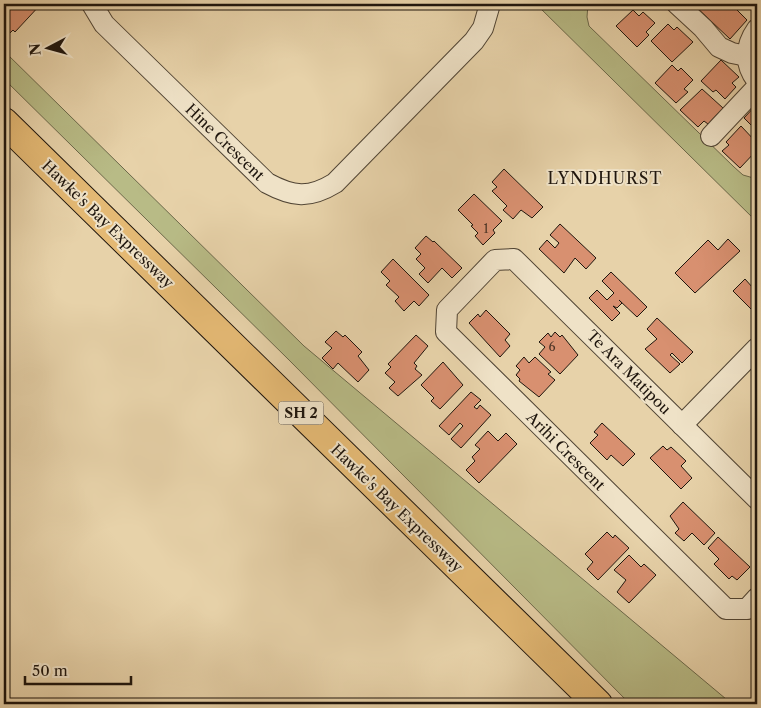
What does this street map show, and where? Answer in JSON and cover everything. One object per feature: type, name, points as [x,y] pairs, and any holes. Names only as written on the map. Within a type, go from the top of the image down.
[{"type":"highway","name":"Hawke's Bay Expressway","points":[[4,122],[598,704]]},
{"type":"highway","name":"Hawke's Bay Expressway","points":[[4,139],[582,704]]},
{"type":"street","name":"Hine Crescent","points":[[92,4],[104,24],[267,183],[293,195],[307,195],[322,191],[335,183],[474,41],[483,28],[490,4]]},
{"type":"street","points":[[677,4],[703,28],[719,47],[732,53],[747,56]]},
{"type":"street","points":[[757,29],[752,38],[747,56],[750,68],[757,81]]},
{"type":"street","points":[[711,136],[757,87]]},
{"type":"street","name":"Te Ara Matipou","points":[[495,260],[514,259],[757,498]]},
{"type":"street","name":"Arihi Crescent","points":[[495,260],[447,310],[446,332],[726,609],[747,609],[757,598]]},
{"type":"street","points":[[682,425],[757,348]]},
{"type":"green space","points":[[536,4],[588,4],[587,17],[589,26],[734,167],[743,175],[757,179],[757,222]]},
{"type":"green space","points":[[5,52],[304,346],[732,704],[630,704],[289,360],[4,79]]},
{"type":"building","points":[[4,4],[41,4],[15,32],[13,30],[9,34],[4,29],[4,23],[7,19],[4,16]]},
{"type":"building","points":[[693,4],[731,4],[747,20],[730,39]]},
{"type":"building","points":[[748,4],[757,4],[757,13]]},
{"type":"building","points":[[633,10],[639,16],[643,12],[655,23],[646,32],[649,35],[637,47],[616,26]]},
{"type":"building","points":[[668,24],[674,30],[677,27],[693,42],[672,62],[651,41]]},
{"type":"building","points":[[721,60],[739,77],[732,83],[736,87],[725,99],[716,90],[713,92],[701,81]]},
{"type":"building","points":[[672,65],[678,71],[681,68],[693,80],[684,89],[688,92],[676,103],[655,83]]},
{"type":"building","points":[[702,89],[723,108],[708,124],[704,121],[698,127],[680,110]]},
{"type":"building","points":[[757,104],[757,131],[744,118]]},
{"type":"building","points":[[741,126],[757,143],[757,150],[740,168],[722,151],[729,145],[726,142]]},
{"type":"building","points":[[504,169],[543,207],[532,218],[521,210],[513,219],[503,210],[507,206],[492,191],[497,187],[492,182]]},
{"type":"building","points":[[474,194],[502,221],[493,230],[495,233],[483,245],[475,236],[478,233],[471,226],[473,225],[458,210]]},
{"type":"building","points":[[560,224],[596,258],[586,269],[575,258],[564,273],[539,249],[547,240],[555,248],[559,243],[550,235]]},
{"type":"building","points":[[426,236],[434,241],[462,268],[452,278],[442,268],[428,283],[419,274],[425,268],[416,259],[421,254],[415,248]]},
{"type":"building","points":[[728,239],[740,251],[695,293],[675,273],[708,240],[718,250]]},
{"type":"building","points":[[393,259],[429,295],[419,306],[414,301],[404,311],[395,301],[399,297],[386,285],[390,281],[381,272]]},
{"type":"building","points":[[611,272],[647,307],[637,317],[619,300],[622,303],[617,308],[613,306],[620,313],[612,321],[589,298],[597,290],[607,300],[614,293],[602,281]]},
{"type":"building","points":[[745,279],[753,288],[757,283],[757,302],[751,309],[733,291]]},
{"type":"building","points":[[486,310],[510,334],[505,340],[510,346],[500,357],[469,323],[478,314],[480,317]]},
{"type":"building","points":[[657,318],[693,352],[682,363],[672,353],[670,355],[680,364],[670,373],[645,349],[657,339],[647,329]]},
{"type":"building","points":[[336,331],[343,337],[345,335],[362,352],[358,356],[369,370],[358,382],[338,363],[333,369],[322,358],[332,348],[325,342]]},
{"type":"building","points":[[555,332],[560,337],[562,335],[578,355],[560,374],[539,354],[545,347],[539,342],[548,333],[551,337]]},
{"type":"building","points":[[416,335],[428,346],[414,363],[417,366],[415,369],[422,375],[398,396],[389,388],[395,382],[385,373],[391,367],[388,364]]},
{"type":"building","points":[[524,357],[529,363],[535,357],[551,372],[548,374],[555,380],[539,397],[519,381],[520,379],[516,375],[520,370],[516,366]]},
{"type":"building","points":[[443,362],[463,385],[440,409],[431,401],[434,398],[421,385]]},
{"type":"building","points":[[471,392],[481,400],[474,407],[477,409],[480,405],[491,415],[461,448],[451,439],[463,426],[460,423],[449,435],[439,426]]},
{"type":"building","points":[[602,423],[635,454],[623,466],[611,455],[607,460],[590,443],[598,435],[594,432]]},
{"type":"building","points":[[488,431],[498,441],[506,433],[517,444],[479,483],[466,470],[475,461],[472,457],[480,449],[475,445]]},
{"type":"building","points":[[663,446],[667,450],[671,447],[686,461],[681,466],[692,478],[681,489],[650,458]]},
{"type":"building","points":[[683,502],[715,533],[704,545],[692,533],[684,541],[675,533],[679,529],[670,516]]},
{"type":"building","points":[[607,532],[613,538],[615,535],[629,548],[598,580],[587,569],[593,562],[585,554]]},
{"type":"building","points":[[718,537],[750,567],[737,580],[732,576],[729,579],[714,564],[719,559],[708,548]]},
{"type":"building","points":[[629,555],[641,567],[644,564],[656,575],[629,603],[617,592],[626,580],[614,570]]},
{"type":"district","name":"LYNDHURST","points":[[605,178]]}]
